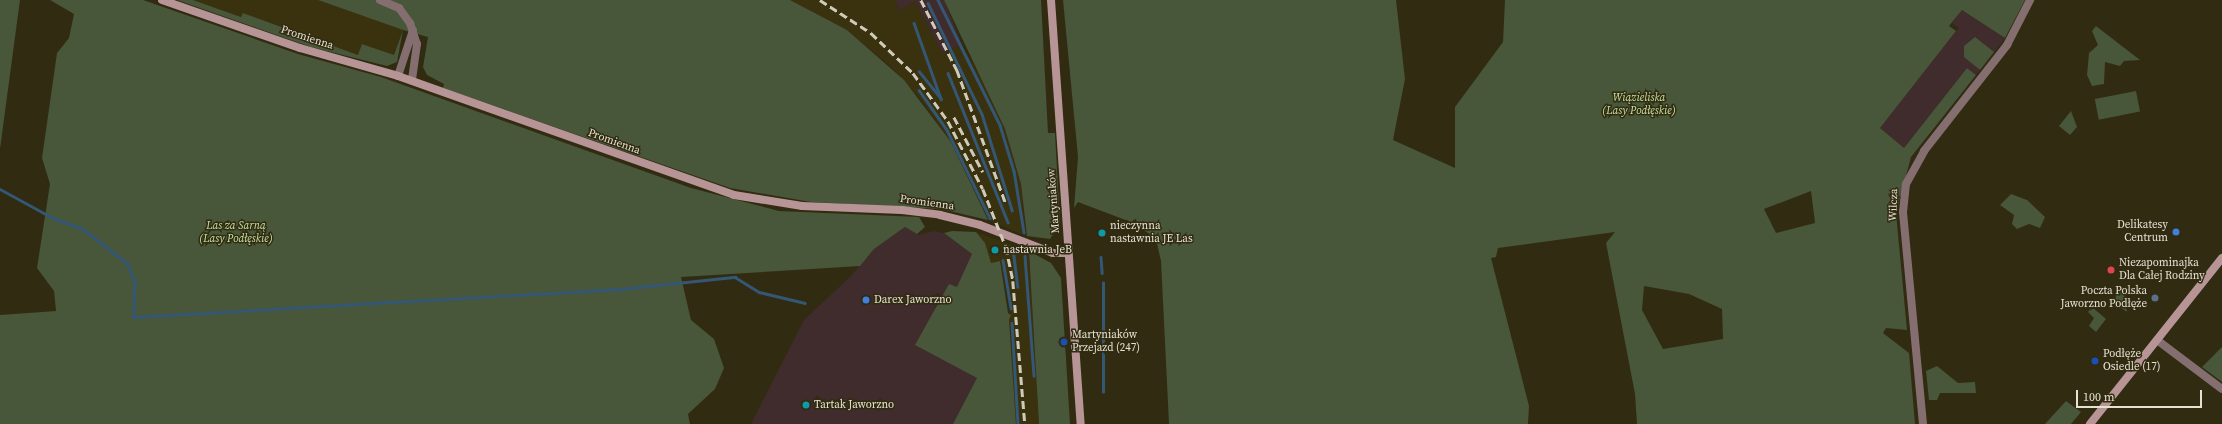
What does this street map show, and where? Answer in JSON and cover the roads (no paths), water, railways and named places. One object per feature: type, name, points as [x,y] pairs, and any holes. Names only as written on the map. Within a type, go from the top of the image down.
[{"type":"street","name":"Promienna","points":[[162,0],[300,48],[412,80],[734,195],[802,206],[902,210],[940,215],[980,225],[1053,253],[1068,253]]},
{"type":"street","points":[[380,0],[399,8],[413,29],[417,44],[412,80]]},
{"type":"street","name":"Martyniaków","points":[[1051,0],[1081,424]]},
{"type":"street","name":"Wilcza","points":[[1923,424],[1904,218],[1906,184],[1924,151],[2007,45],[2030,0]]},
{"type":"street","points":[[398,76],[413,29]]},
{"type":"street","points":[[2090,424],[2222,258]]},
{"type":"street","points":[[2157,340],[2222,389]]},
{"type":"waterway","points":[[938,0],[1000,125],[1014,171],[1024,232]]},
{"type":"waterway","points":[[928,3],[982,114],[1012,210]]},
{"type":"waterway","points":[[914,23],[941,99],[919,72]]},
{"type":"waterway","points":[[948,73],[1008,222]]},
{"type":"waterway","points":[[919,90],[947,130],[990,218]]},
{"type":"waterway","points":[[0,189],[53,218],[83,229],[127,263],[135,282],[134,317],[620,289],[735,277],[759,292],[805,303]]},
{"type":"waterway","points":[[1013,248],[1018,287]]},
{"type":"waterway","points":[[1025,256],[1034,376]]},
{"type":"waterway","points":[[1101,257],[1102,273]]},
{"type":"waterway","points":[[1003,260],[1011,308]]},
{"type":"waterway","points":[[1103,283],[1103,392]]},
{"type":"waterway","points":[[1012,323],[1018,424]]},
{"type":"railway","points":[[820,0],[871,33],[913,73],[948,121],[983,189],[1006,247],[1013,281],[1025,424]]},
{"type":"railway","points":[[921,0],[957,70],[1006,204]]},
{"type":"railway","points":[[954,117],[983,172]]},
{"type":"place","name":"Delikatesy Centrum","points":[[2176,232]]},
{"type":"place","name":"nieczynna nastawnia JE Las","points":[[1102,233]]},
{"type":"place","name":"nastawnia JeB","points":[[995,250]]},
{"type":"place","name":"Niezapominajka Dla Całej Rodziny","points":[[2111,270]]},
{"type":"place","name":"Poczta Polska Jaworzno Podłęże","points":[[2155,298]]},
{"type":"place","name":"Darex Jaworzno","points":[[866,300]]},
{"type":"place","name":"Martyniaków Przejazd (247)","points":[[1064,342]]},
{"type":"place","name":"Podłęże Osiedle (17)","points":[[2095,361]]},
{"type":"place","name":"Tartak Jaworzno","points":[[806,405]]},
{"type":"park label","name":"Wiązieliska (Lasy Podłęskie)","points":[[1639,105]]},
{"type":"park label","name":"Las za Sarną (Lasy Podłęskie)","points":[[236,233]]}]
